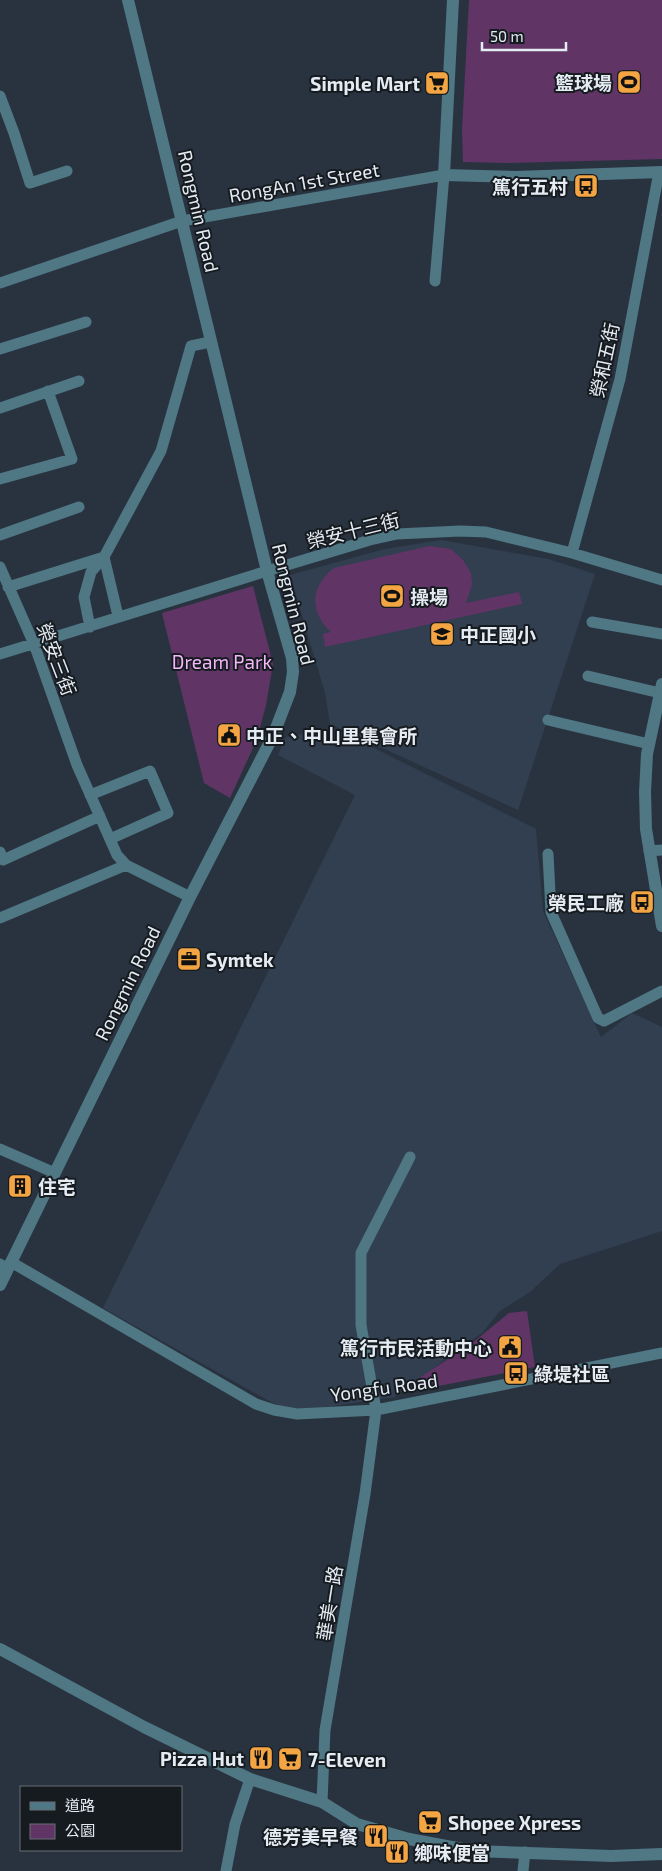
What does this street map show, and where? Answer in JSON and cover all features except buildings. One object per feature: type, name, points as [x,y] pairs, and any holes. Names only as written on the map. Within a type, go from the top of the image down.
[{"type":"street","name":"Rongmin Road","points":[[0,1285],[6,1263],[55,1173],[190,897],[273,736],[290,692],[293,672],[292,658],[267,571],[128,0]]},
{"type":"street","points":[[435,281],[444,175],[453,0]]},
{"type":"street","points":[[0,96],[30,183],[67,171]]},
{"type":"street","points":[[444,175],[515,177],[661,172]]},
{"type":"street","name":"榮和五街","points":[[572,553],[620,379],[661,172]]},
{"type":"street","name":"RongAn 1st Street","points":[[0,283],[182,222],[444,175]]},
{"type":"street","points":[[0,349],[86,322]]},
{"type":"street","points":[[90,627],[84,597],[91,572],[104,557],[161,451],[191,346],[210,342]]},
{"type":"street","points":[[0,408],[79,381]]},
{"type":"street","points":[[0,479],[72,459],[48,392]]},
{"type":"street","points":[[0,535],[79,507]]},
{"type":"street","name":"榮安十三街","points":[[0,654],[90,627],[118,616],[370,540],[397,534],[460,531],[486,532],[572,553],[662,580]]},
{"type":"street","points":[[8,587],[104,557]]},
{"type":"street","points":[[104,557],[118,616]]},
{"type":"street","name":"榮安三街","points":[[0,567],[34,644],[77,765],[117,855],[126,865]]},
{"type":"street","points":[[592,622],[662,634]]},
{"type":"street","points":[[588,676],[661,688],[660,707],[649,744],[645,792],[646,829],[656,850],[662,926]]},
{"type":"street","points":[[548,720],[649,744]]},
{"type":"street","points":[[90,795],[150,771],[168,813],[110,839]]},
{"type":"street","points":[[2,856],[100,816]]},
{"type":"street","points":[[548,854],[551,912],[598,1018],[604,1021],[662,991]]},
{"type":"street","points":[[0,918],[126,865],[190,897]]},
{"type":"street","points":[[0,1149],[55,1173]]},
{"type":"street","name":"華美一路","points":[[322,1802],[325,1730],[365,1494],[376,1410],[361,1325],[361,1253],[410,1157]]},
{"type":"street","name":"Yongfu Road","points":[[6,1263],[256,1404],[274,1410],[297,1414],[376,1410],[662,1353]]},
{"type":"street","points":[[0,1649],[144,1727],[250,1779],[322,1802],[357,1824],[410,1839],[473,1851],[611,1856],[662,1854]]},
{"type":"street","points":[[226,1871],[235,1824],[250,1779]]},
{"type":"street","points":[[523,1871],[524,1852]]},
{"type":"shaded area","name":"中正國小","points":[[441,540],[548,559],[595,574],[518,810],[330,724],[325,693],[290,575],[385,549]]},
{"type":"shaded area","points":[[334,728],[536,829],[543,911],[601,1037],[632,1013],[662,1027],[662,1231],[560,1264],[530,1292],[500,1311],[482,1333],[394,1397],[306,1410],[278,1406],[103,1308],[355,795],[278,755],[286,737]]},
{"type":"green space","points":[[469,0],[662,0],[662,159],[506,163],[463,162],[462,130]]},
{"type":"green space","name":"操場","points":[[429,546],[451,549],[463,560],[471,573],[472,585],[466,603],[519,592],[522,604],[325,647],[323,634],[331,632],[319,616],[315,599],[320,583],[326,575],[334,568]]},
{"type":"green space","name":"Dream Park","points":[[253,586],[273,664],[266,705],[257,739],[230,798],[204,783],[162,613]]},
{"type":"green space","points":[[527,1311],[535,1367],[413,1391],[413,1382],[471,1344],[509,1313]]},
{"type":"place","name":"籃球場","points":[[629,82]]},
{"type":"place","name":"Simple Mart","points":[[437,83]]},
{"type":"place","name":"篤行五村","points":[[586,186]]},
{"type":"place","name":"操場","points":[[392,596]]},
{"type":"place","name":"中正國小","points":[[442,634]]},
{"type":"place","name":"中正、中山里集會所","points":[[229,735]]},
{"type":"place","name":"榮民工廠","points":[[642,902]]},
{"type":"place","name":"Symtek","points":[[189,959]]},
{"type":"place","name":"住宅","points":[[20,1186]]},
{"type":"place","name":"篤行市民活動中心","points":[[510,1347]]},
{"type":"place","name":"綠堤社區","points":[[516,1373]]},
{"type":"place","name":"Pizza Hut","points":[[261,1758]]},
{"type":"place","name":"7-Eleven","points":[[290,1759]]},
{"type":"place","name":"Shopee Xpress","points":[[430,1822]]},
{"type":"place","name":"德芳美早餐","points":[[376,1836]]},
{"type":"place","name":"鄉味便當","points":[[397,1852]]}]
